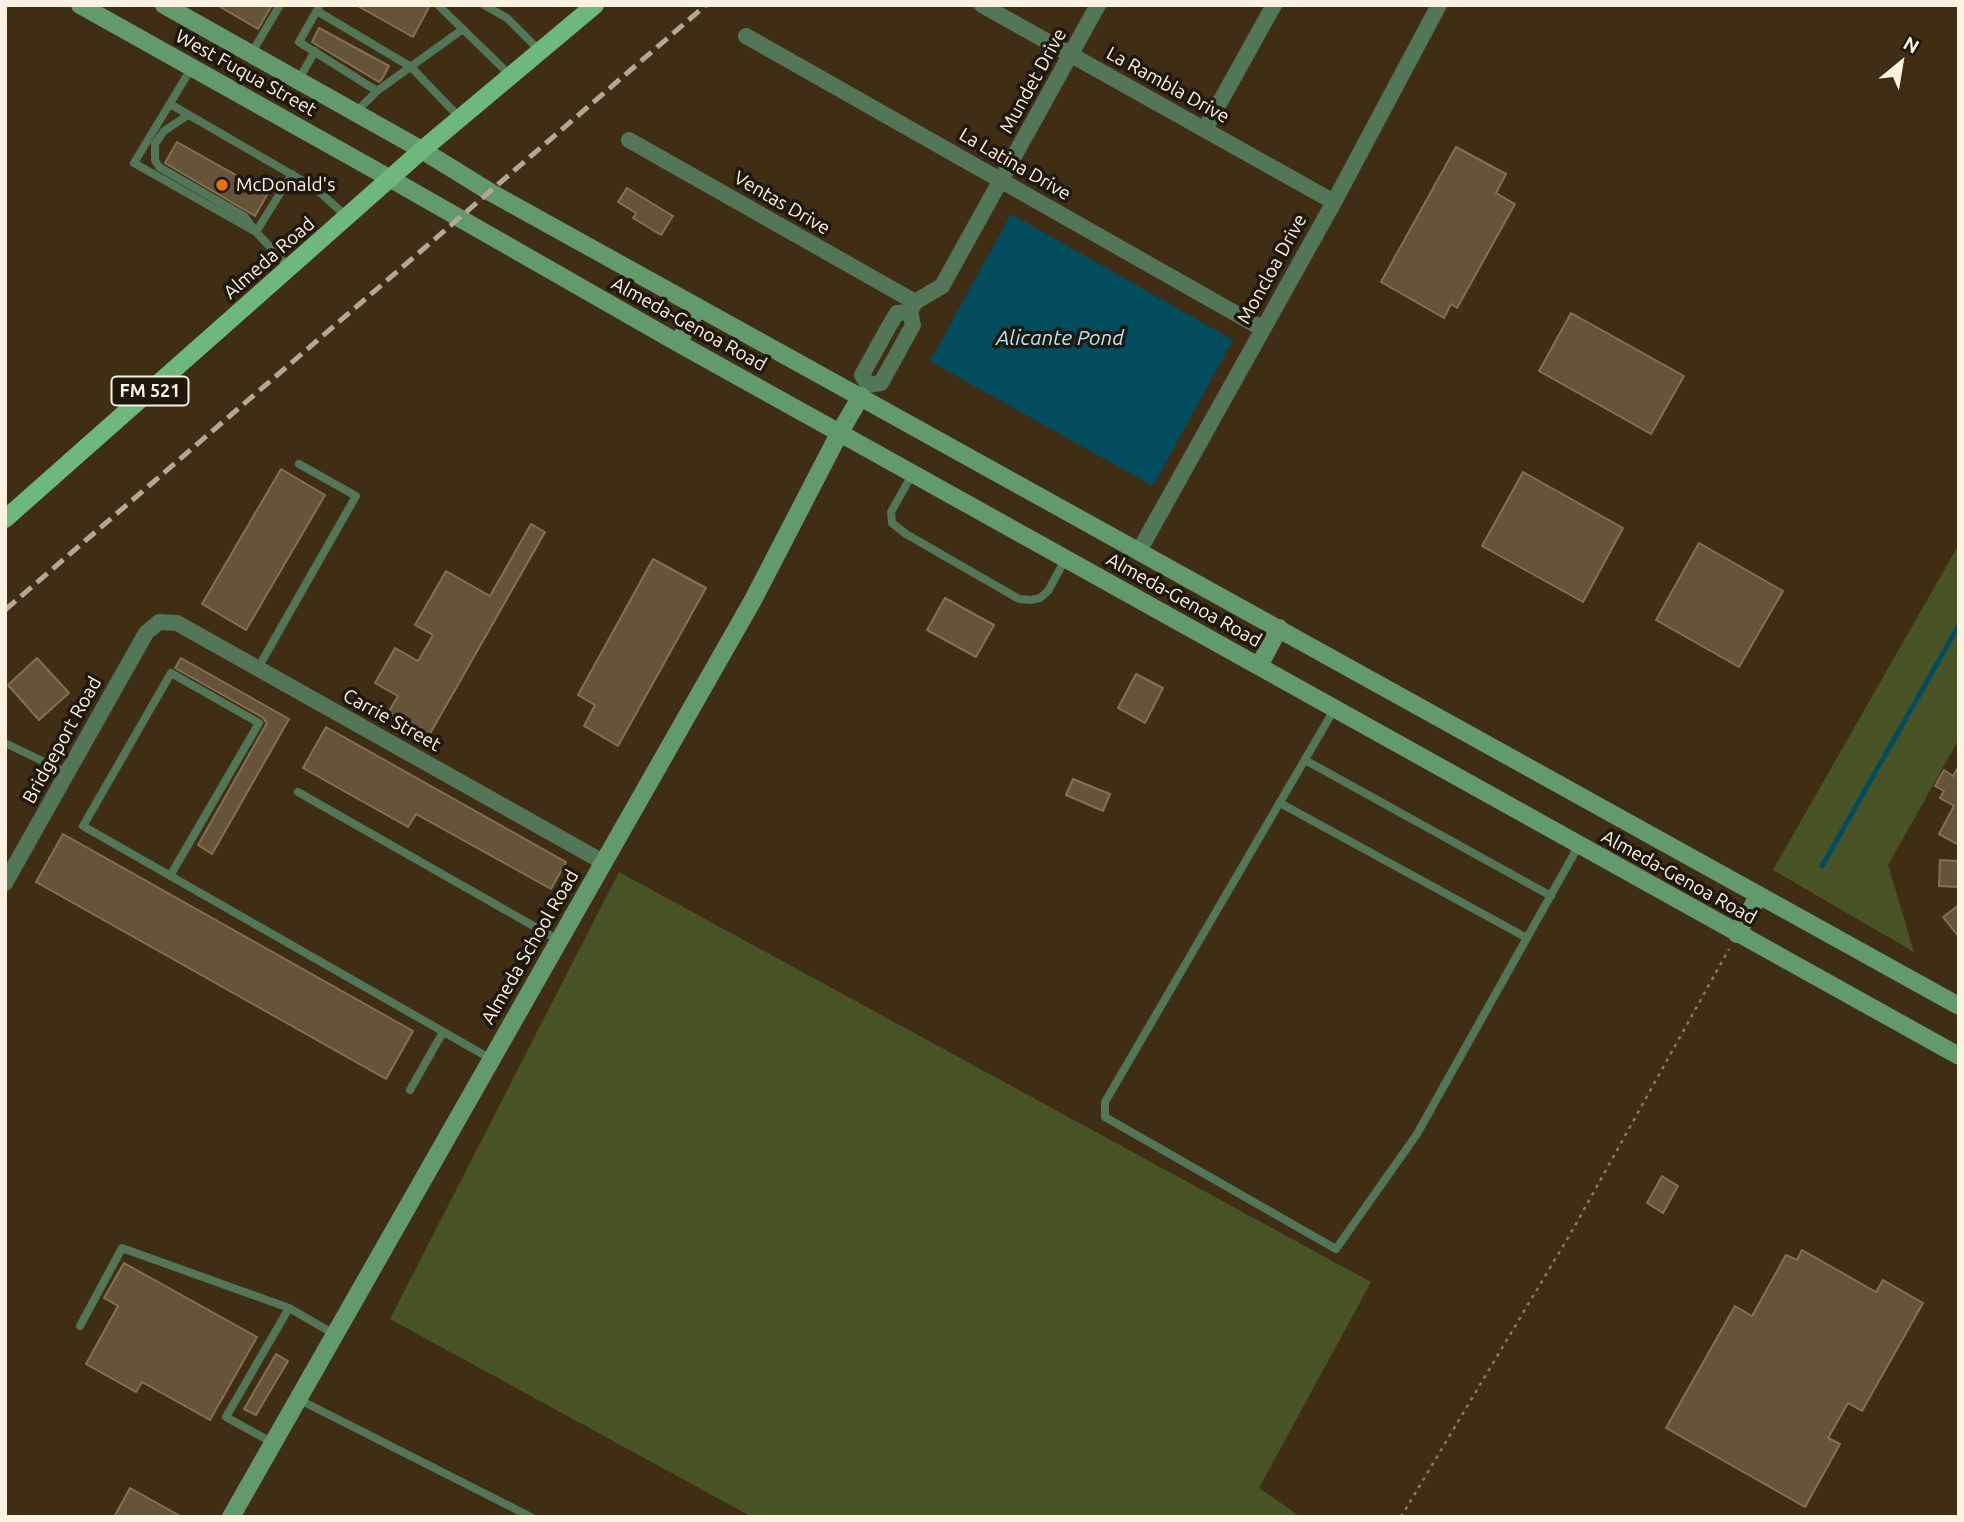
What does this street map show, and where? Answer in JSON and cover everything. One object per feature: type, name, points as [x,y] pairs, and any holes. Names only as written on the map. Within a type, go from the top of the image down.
[{"type":"main road","name":"West Fuqua Street","points":[[80,5],[391,178]]},
{"type":"main road","name":"West Fuqua Street","points":[[164,5],[422,150]]},
{"type":"main road","name":"Almeda Road","points":[[5,519],[422,150],[595,5]]},
{"type":"main road","name":"Almeda-Genoa Road","points":[[422,150],[490,192],[698,307],[865,391],[1139,551],[1959,1006]]},
{"type":"main road","name":"Almeda-Genoa Road","points":[[391,178],[678,343],[1959,1056]]},
{"type":"main road","points":[[678,343],[698,307]]},
{"type":"main road","name":"Almeda School Road","points":[[231,1517],[752,600],[840,432],[865,391]]},
{"type":"main road","points":[[1259,666],[1279,628]]},
{"type":"main road","points":[[1737,934],[1759,895]]},
{"type":"street","name":"La Rambla Drive","points":[[982,5],[1334,202]]},
{"type":"street","name":"Mundet Drive","points":[[865,391],[862,375],[897,313],[912,307],[942,286],[1098,5]]},
{"type":"street","points":[[1205,129],[1273,5]]},
{"type":"street","name":"Moncloa Drive","points":[[1139,551],[1334,202],[1439,5]]},
{"type":"street","name":"La Latina Drive","points":[[746,36],[1263,330]]},
{"type":"street","name":"Ventas Drive","points":[[629,140],[912,307]]},
{"type":"street","points":[[865,391],[880,383],[914,325],[912,307]]},
{"type":"street","name":"Carrie Street","points":[[159,622],[177,624],[603,862]]},
{"type":"street","name":"Bridgeport Road","points":[[5,883],[146,633],[159,622]]},
{"type":"lane","points":[[251,54],[280,5]]},
{"type":"lane","points":[[438,5],[511,76]]},
{"type":"lane","points":[[484,5],[507,18],[540,51]]},
{"type":"lane","points":[[377,91],[299,42],[319,8],[411,67],[461,118]]},
{"type":"lane","points":[[355,113],[377,91],[463,29]]},
{"type":"lane","points":[[298,80],[315,51]]},
{"type":"lane","points":[[192,67],[134,163],[257,232]]},
{"type":"lane","points":[[170,104],[315,188],[347,217]]},
{"type":"lane","points":[[188,115],[164,131],[155,144],[155,160],[159,167],[244,216],[290,268]]},
{"type":"lane","points":[[257,232],[292,174]]},
{"type":"lane","points":[[878,345],[896,355]]},
{"type":"lane","points":[[258,669],[356,496],[299,464]]},
{"type":"lane","points":[[913,473],[891,512],[892,523],[906,534],[1019,598],[1040,598],[1048,591],[1066,558]]},
{"type":"lane","points":[[170,876],[259,723],[172,673],[83,826],[170,876],[443,1032],[491,1059]]},
{"type":"lane","points":[[1335,708],[1105,1102],[1105,1117],[1336,1249],[1417,1134],[1579,845]]},
{"type":"lane","points":[[5,743],[67,773]]},
{"type":"lane","points":[[1305,760],[1551,896]]},
{"type":"lane","points":[[298,792],[558,940]]},
{"type":"lane","points":[[1280,803],[1527,938]]},
{"type":"lane","points":[[410,1090],[443,1032]]},
{"type":"lane","points":[[80,1326],[122,1248],[289,1308],[334,1335]]},
{"type":"lane","points":[[272,1443],[226,1417],[289,1308]]},
{"type":"lane","points":[[298,1399],[531,1517]]},
{"type":"path","points":[[1401,1517],[1572,1231],[1737,934]]},
{"type":"green space","points":[[1959,544],[1959,739],[1888,865],[1914,952],[1773,870]]},
{"type":"green space","points":[[619,872],[1371,1282],[1259,1488],[1301,1517],[752,1517],[390,1319]]},
{"type":"water","name":"Alicante Pond","points":[[1011,214],[1233,340],[1153,486],[930,361]]},
{"type":"building","points":[[217,5],[272,5],[258,29]]},
{"type":"building","points":[[356,5],[430,5],[413,37]]},
{"type":"building","points":[[319,28],[389,66],[382,79],[379,82],[312,42]]},
{"type":"building","points":[[177,142],[268,193],[255,216],[165,163]]},
{"type":"building","points":[[1456,147],[1506,174],[1496,193],[1515,204],[1457,308],[1451,304],[1444,318],[1381,282]]},
{"type":"building","points":[[627,188],[673,216],[661,235],[633,218],[636,213],[618,202]]},
{"type":"building","points":[[1571,313],[1684,376],[1651,434],[1539,371]]},
{"type":"building","points":[[281,469],[325,495],[246,630],[202,604]]},
{"type":"building","points":[[1523,472],[1623,528],[1583,602],[1482,546]]},
{"type":"building","points":[[531,524],[545,532],[427,739],[386,716],[398,696],[375,683],[395,648],[418,661],[433,635],[415,625],[446,571],[490,596]]},
{"type":"building","points":[[1699,543],[1783,591],[1739,667],[1656,620]]},
{"type":"building","points":[[653,559],[706,588],[618,746],[584,726],[595,705],[578,695]]},
{"type":"building","points":[[945,598],[994,625],[976,657],[927,630]]},
{"type":"building","points":[[37,658],[69,693],[39,720],[8,685]]},
{"type":"building","points":[[181,658],[289,719],[212,854],[198,845],[267,723],[262,717],[175,668]]},
{"type":"building","points":[[1136,674],[1163,688],[1145,723],[1118,708]]},
{"type":"building","points":[[326,727],[566,862],[551,889],[416,814],[408,827],[303,768]]},
{"type":"building","points":[[1959,766],[1959,845],[1939,834],[1954,806],[1940,798],[1944,791],[1935,786],[1944,770],[1953,776]]},
{"type":"building","points":[[1073,779],[1110,794],[1103,811],[1066,795]]},
{"type":"building","points":[[63,834],[413,1031],[386,1079],[36,882]]},
{"type":"building","points":[[1940,860],[1959,861],[1959,887],[1939,886]]},
{"type":"building","points":[[1959,905],[1959,937],[1943,917]]},
{"type":"building","points":[[1662,1176],[1678,1186],[1663,1213],[1647,1203]]},
{"type":"building","points":[[1802,1250],[1876,1292],[1883,1280],[1923,1303],[1862,1411],[1848,1403],[1828,1438],[1840,1444],[1805,1507],[1666,1428],[1735,1306],[1752,1316],[1786,1255],[1797,1260]]},
{"type":"building","points":[[124,1263],[257,1337],[210,1420],[142,1382],[136,1392],[86,1364],[118,1306],[104,1298]]},
{"type":"building","points":[[276,1354],[288,1361],[256,1415],[244,1409]]},
{"type":"building","points":[[130,1488],[182,1517],[114,1517]]},
{"type":"waterway","points":[[1822,866],[1959,625]]},
{"type":"railway","points":[[5,610],[706,5]]},
{"type":"place","name":"McDonald's","points":[[222,185]]}]
